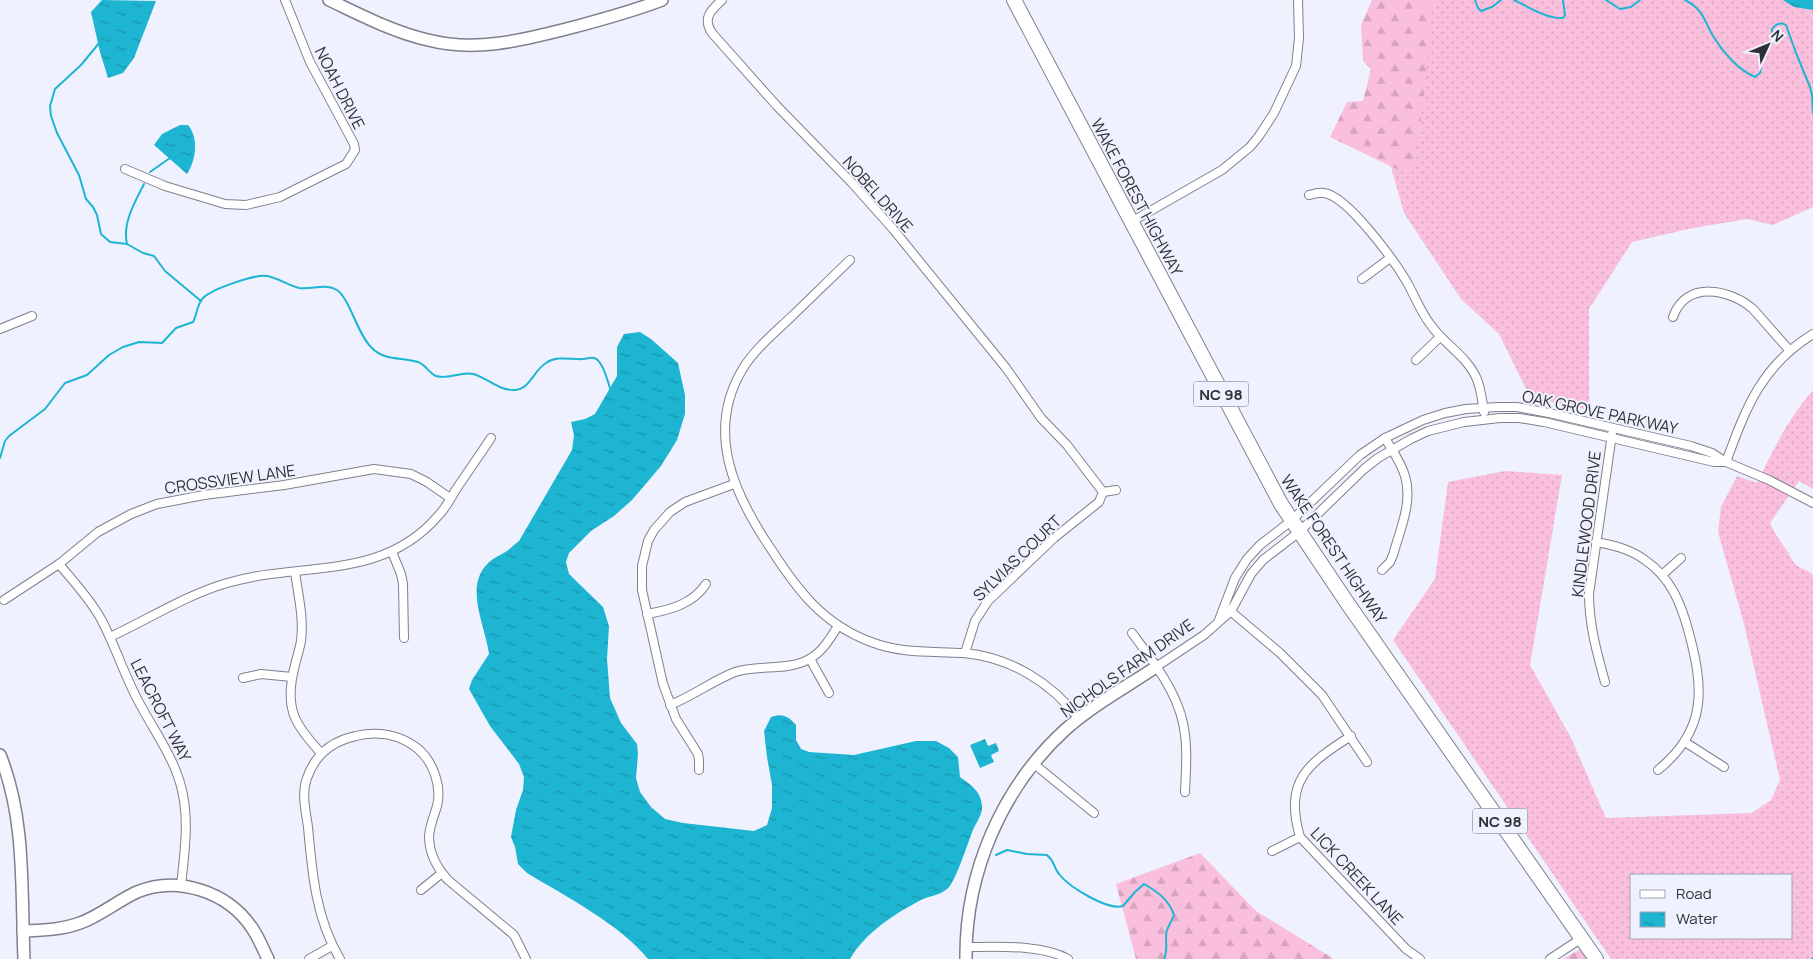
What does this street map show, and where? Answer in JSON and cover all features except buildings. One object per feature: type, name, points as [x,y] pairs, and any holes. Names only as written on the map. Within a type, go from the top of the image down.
[{"type":"highway","name":"WAKE FOREST HIGHWAY","points":[[1014,0],[1262,471],[1295,527],[1596,959]]},
{"type":"street","name":"NOAH DRIVE","points":[[125,169],[166,186],[224,204],[246,205],[280,197],[346,164],[355,150],[354,144],[310,62],[285,0]]},
{"type":"street","points":[[329,0],[409,35],[438,42],[474,46],[543,35],[610,17],[662,0]]},
{"type":"street","name":"NOBEL DRIVE","points":[[722,0],[708,15],[707,24],[712,33],[776,105],[893,229],[1006,368],[1048,426],[1067,444],[1104,492]]},
{"type":"street","points":[[1131,222],[1222,170],[1245,152],[1259,136],[1274,113],[1296,66],[1299,38],[1298,0]]},
{"type":"street","points":[[1309,195],[1323,193],[1337,199],[1372,234],[1407,283],[1426,318],[1440,337],[1467,363],[1475,374],[1485,419]]},
{"type":"street","points":[[1362,279],[1390,258]]},
{"type":"street","points":[[850,260],[758,348],[738,378],[730,400],[725,434],[728,460],[734,484],[748,514],[794,584],[817,609],[838,626],[854,635],[887,647],[922,653],[965,653],[999,661],[1023,671],[1059,696],[1079,719]]},
{"type":"street","points":[[1673,316],[1682,302],[1694,294],[1711,292],[1731,295],[1753,309],[1790,350]]},
{"type":"street","points":[[0,329],[32,316]]},
{"type":"street","points":[[1726,462],[1741,421],[1753,396],[1772,369],[1790,350],[1813,334]]},
{"type":"street","points":[[1416,360],[1440,337]]},
{"type":"street","name":"OAK GROVE PARKWAY","points":[[1295,527],[1351,463],[1385,438],[1423,420],[1445,413],[1483,407],[1536,410],[1712,452],[1726,462],[1769,480],[1813,503]]},
{"type":"street","name":"OAK GROVE PARKWAY","points":[[1295,527],[1364,469],[1392,450],[1428,431],[1464,422],[1519,418],[1611,437],[1714,462],[1726,462]]},
{"type":"street","name":"KINDLEWOOD DRIVE","points":[[1605,682],[1593,640],[1589,605],[1590,583],[1613,428]]},
{"type":"street","points":[[110,637],[209,589],[248,578],[363,562],[392,552],[424,531],[439,515],[491,438]]},
{"type":"street","points":[[1382,570],[1394,556],[1407,508],[1408,497],[1405,476],[1385,438]]},
{"type":"street","name":"CROSSVIEW LANE","points":[[4,600],[59,564],[93,536],[131,514],[157,504],[204,495],[284,486],[374,469],[411,474],[427,482],[450,498]]},
{"type":"street","points":[[699,770],[698,754],[676,720],[660,675],[647,614],[641,573],[644,550],[654,530],[670,512],[685,502],[734,484]]},
{"type":"street","points":[[1104,492],[1116,490]]},
{"type":"street","name":"SYLVIAS COURT","points":[[965,653],[975,621],[988,601],[1044,547],[1099,502],[1104,492]]},
{"type":"street","name":"NICHOLS FARM DRIVE","points":[[1227,609],[1235,578],[1247,559],[1260,545],[1295,527]]},
{"type":"street","name":"NICHOLS FARM DRIVE","points":[[966,953],[973,888],[987,846],[1006,805],[1034,764],[1053,742],[1079,719],[1204,636],[1219,620],[1257,567],[1295,527]]},
{"type":"street","points":[[1596,542],[1624,548],[1636,554],[1662,575],[1674,591],[1683,610],[1700,683],[1698,708],[1685,742],[1668,762],[1658,770]]},
{"type":"street","points":[[392,552],[403,584],[404,638]]},
{"type":"street","points":[[1662,575],[1681,558]]},
{"type":"street","name":"LEACROFT WAY","points":[[59,564],[100,617],[127,679],[166,749],[180,779],[186,812],[181,886]]},
{"type":"street","points":[[295,572],[302,628],[301,641],[292,677],[290,700],[294,719],[303,733],[321,753]]},
{"type":"street","points":[[647,614],[679,606],[696,596],[706,584]]},
{"type":"street","points":[[1227,609],[1280,653],[1322,696],[1367,762]]},
{"type":"street","points":[[670,705],[738,671],[752,668],[790,666],[810,659],[824,646],[838,626]]},
{"type":"street","points":[[1132,634],[1156,667],[1176,702],[1183,723],[1186,753],[1185,792]]},
{"type":"street","points":[[810,659],[829,693]]},
{"type":"street","points":[[243,678],[261,674],[292,677]]},
{"type":"street","points":[[340,959],[332,946],[320,911],[313,880],[304,792],[306,779],[321,753],[335,743],[362,734],[378,733],[392,735],[417,748],[426,758],[433,769],[438,796],[429,837],[433,858],[442,873],[514,935],[524,951],[526,959]]},
{"type":"street","name":"LICK CREEK LANE","points":[[1351,736],[1312,764],[1300,779],[1295,798],[1294,817],[1300,837],[1406,949],[1420,959]]},
{"type":"street","points":[[1685,742],[1724,768]]},
{"type":"street","points":[[0,755],[12,791],[17,819],[24,959]]},
{"type":"street","points":[[1034,764],[1094,813]]},
{"type":"street","points":[[1272,851],[1300,837]]},
{"type":"street","points":[[421,890],[442,873]]},
{"type":"street","points":[[23,930],[52,929],[79,924],[140,891],[153,887],[181,886],[211,894],[234,908],[252,927],[268,959]]},
{"type":"street","points":[[1550,959],[1582,938]]},
{"type":"street","points":[[308,959],[332,946]]},
{"type":"street","points":[[966,953],[1040,949],[1055,952],[1068,959]]},
{"type":"green space","points":[[1372,0],[1436,0],[1432,5],[1423,107],[1411,176],[1330,137],[1347,102],[1363,101],[1371,69],[1363,61],[1361,25]]},
{"type":"green space","points":[[1426,0],[1813,0],[1813,207],[1773,225],[1747,219],[1688,229],[1632,242],[1589,309],[1589,410],[1530,397],[1499,334],[1461,299],[1404,213],[1384,142]]},
{"type":"green space","points":[[1813,391],[1813,489],[1799,481],[1770,523],[1795,564],[1813,575],[1813,959],[1611,959],[1393,640],[1435,579],[1448,482],[1505,471],[1562,475],[1530,665],[1570,736],[1606,818],[1752,813],[1771,800],[1780,780],[1744,624],[1718,532],[1721,507],[1737,476],[1757,483],[1782,434]]},
{"type":"green space","points":[[1200,853],[1256,911],[1334,959],[1136,959],[1116,884]]},
{"type":"green space","points":[[1582,948],[1589,959],[1563,959]]},
{"type":"water","points":[[102,0],[156,1],[134,58],[123,73],[108,78],[91,12]]},
{"type":"water","points":[[1783,0],[1813,0],[1813,10],[1794,7]]},
{"type":"water","points":[[180,125],[188,125],[194,136],[195,143],[194,156],[187,174],[154,145],[162,134]]},
{"type":"water","points":[[640,332],[651,339],[678,363],[685,395],[685,414],[677,440],[661,466],[632,500],[614,516],[591,531],[569,553],[566,562],[569,574],[603,607],[609,626],[607,659],[610,698],[621,723],[637,744],[636,778],[640,792],[651,807],[665,819],[683,823],[754,831],[767,825],[772,808],[772,785],[764,731],[771,717],[782,715],[788,717],[796,725],[796,740],[801,749],[809,752],[854,755],[916,741],[936,741],[949,748],[958,757],[960,777],[975,789],[980,796],[982,809],[980,815],[950,886],[937,895],[919,901],[899,912],[863,941],[850,959],[648,959],[637,946],[608,923],[527,873],[518,864],[511,837],[516,810],[523,790],[524,777],[519,764],[490,726],[469,689],[472,680],[489,654],[478,604],[478,579],[483,568],[519,541],[572,450],[574,435],[571,422],[585,419],[595,414],[617,376],[617,347],[624,334]]},
{"type":"water","points":[[985,739],[988,746],[996,743],[999,751],[991,755],[994,762],[980,768],[970,745]]},
{"type":"waterway","points":[[1475,0],[1481,11],[1492,7],[1501,0]]},
{"type":"waterway","points":[[1514,0],[1544,15],[1557,18],[1563,18],[1565,15],[1563,0]]},
{"type":"waterway","points":[[1606,0],[1620,9],[1631,7],[1640,0]]},
{"type":"waterway","points":[[1685,0],[1696,7],[1713,36],[1731,60],[1755,77],[1760,73],[1762,56],[1772,43],[1772,29],[1779,24],[1786,25],[1810,87],[1813,113]]},
{"type":"waterway","points":[[100,42],[81,65],[55,89],[50,106],[51,116],[57,133],[79,175],[86,199],[97,215],[101,234],[110,242],[127,244],[143,253],[154,256],[165,271],[201,301]]},
{"type":"waterway","points":[[150,172],[170,158]]},
{"type":"waterway","points":[[127,244],[126,228],[133,205],[144,184]]},
{"type":"waterway","points":[[0,458],[5,441],[9,436],[45,409],[65,383],[87,375],[109,355],[123,347],[139,342],[162,343],[176,328],[193,322],[199,303],[208,294],[234,283],[261,276],[271,277],[299,288],[328,287],[337,290],[346,301],[362,335],[372,348],[388,357],[420,363],[436,376],[445,377],[468,373],[509,390],[515,390],[528,383],[542,366],[550,361],[566,358],[594,358],[603,367],[611,391]]},
{"type":"waterway","points":[[996,855],[1007,850],[1047,855],[1052,860],[1059,874],[1071,885],[1099,902],[1116,907],[1123,906],[1144,884],[1149,887],[1166,901],[1174,915],[1166,933],[1164,959]]}]
